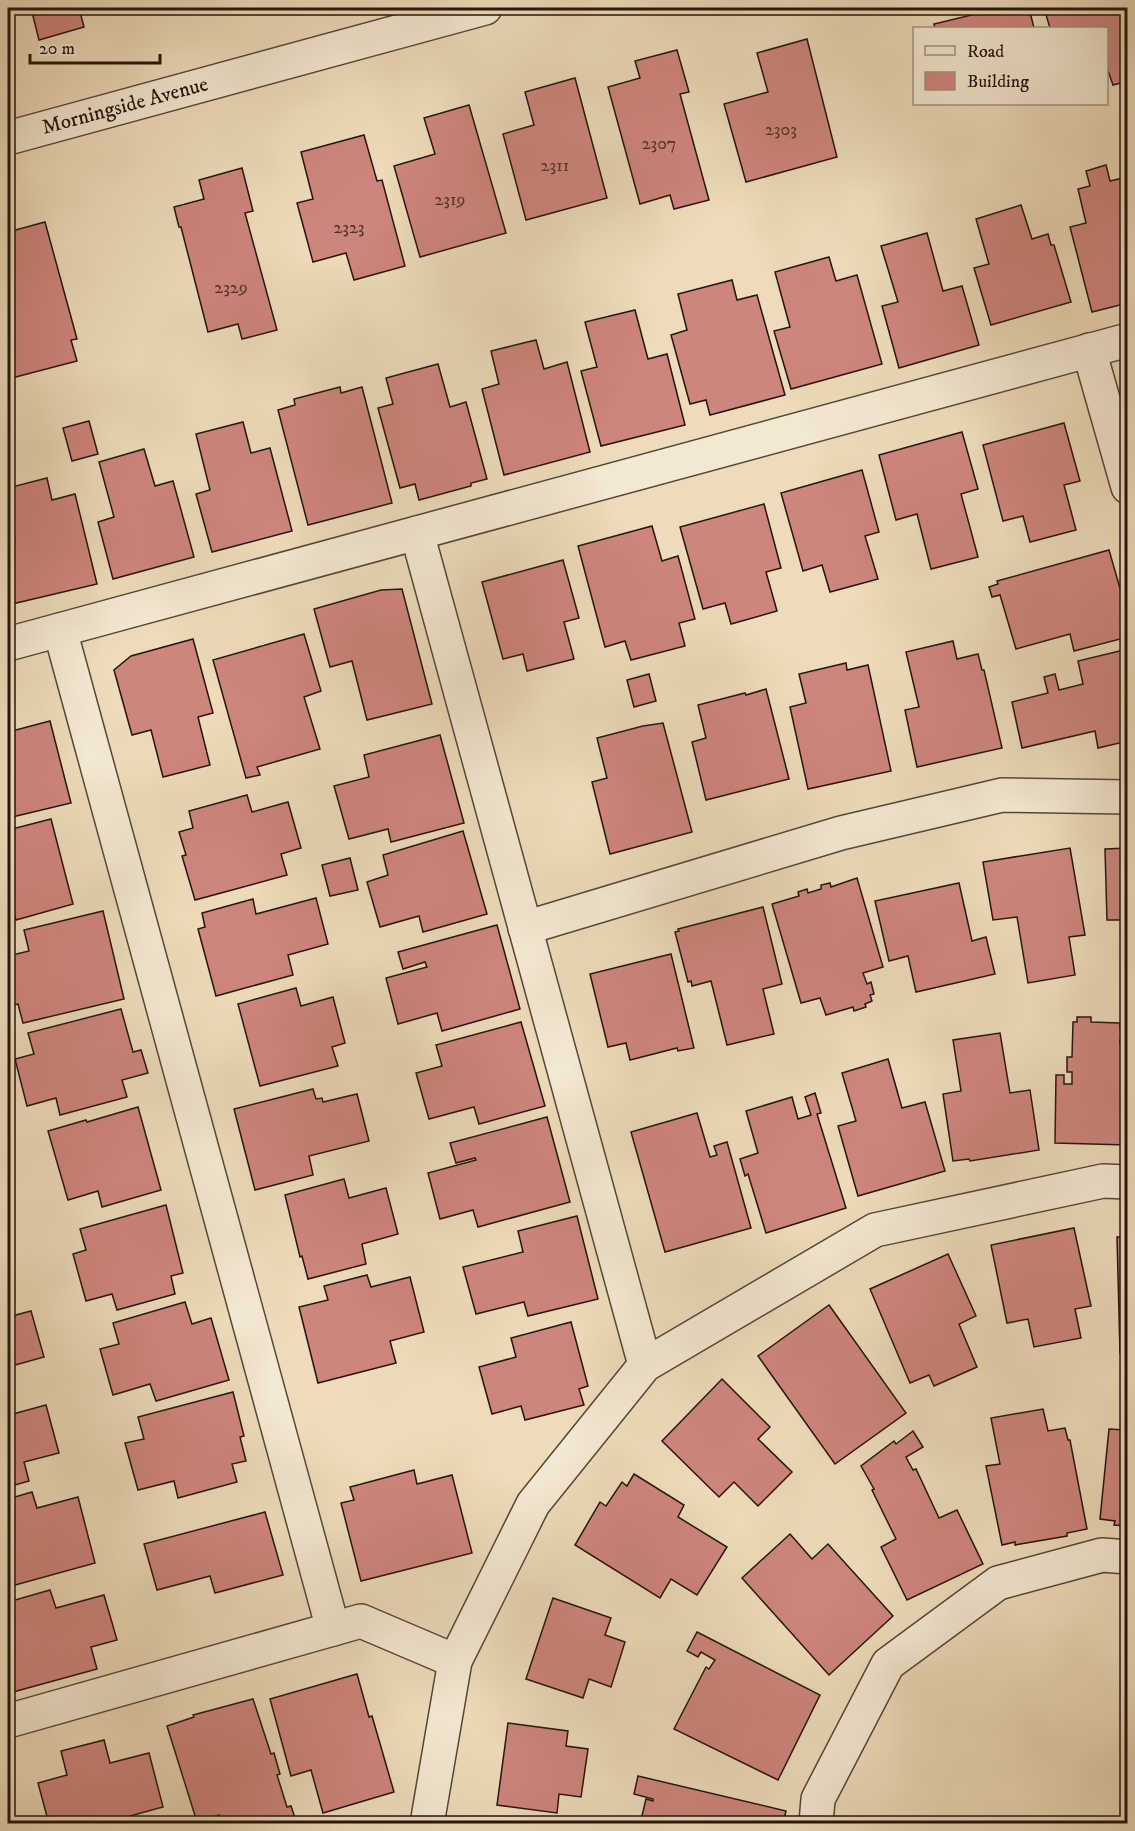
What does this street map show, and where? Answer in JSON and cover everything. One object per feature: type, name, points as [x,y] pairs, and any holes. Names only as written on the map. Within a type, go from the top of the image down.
[{"type":"street","name":"Morningside Avenue","points":[[8,138],[485,8]]},
{"type":"street","points":[[8,644],[1128,340]]},
{"type":"street","points":[[1089,350],[1128,487]]},
{"type":"street","points":[[417,533],[645,1365]]},
{"type":"street","points":[[60,630],[333,1629]]},
{"type":"street","points":[[525,928],[841,833],[1002,795],[1128,797]]},
{"type":"street","points":[[427,1824],[455,1661],[533,1504],[645,1365],[875,1230],[1103,1180],[1128,1182]]},
{"type":"street","points":[[816,1824],[818,1799],[888,1664],[998,1583],[1102,1555],[1128,1557]]},
{"type":"street","points":[[8,1721],[361,1621],[455,1661]]},
{"type":"building","points":[[8,8],[31,8],[8,14]]},
{"type":"building","points":[[31,8],[79,8],[84,27],[39,40]]},
{"type":"building","points":[[983,8],[1029,8],[1034,27],[935,27],[934,24],[984,12]]},
{"type":"building","points":[[1044,8],[1128,8],[1128,81],[1113,85],[1108,71],[1108,27],[1050,27]]},
{"type":"building","points":[[807,39],[837,157],[746,182],[724,104],[768,92],[757,53]]},
{"type":"building","points":[[677,50],[689,92],[680,94],[709,200],[674,209],[670,195],[640,204],[608,87],[640,78],[635,61]]},
{"type":"building","points":[[575,78],[607,198],[526,220],[503,134],[534,125],[525,92]]},
{"type":"building","points":[[469,105],[506,233],[420,257],[394,166],[435,154],[424,118]]},
{"type":"building","points":[[364,135],[377,181],[382,180],[405,266],[354,280],[346,253],[313,262],[297,203],[313,199],[301,152]]},
{"type":"building","points":[[1106,165],[1110,181],[1123,178],[1128,194],[1128,303],[1092,312],[1070,227],[1086,223],[1078,189],[1090,186],[1086,171]]},
{"type":"building","points":[[242,168],[253,211],[245,213],[277,330],[242,339],[238,324],[208,332],[174,207],[204,199],[199,180]]},
{"type":"building","points":[[1021,205],[1032,239],[1048,234],[1051,245],[1054,245],[1071,302],[991,325],[974,268],[989,264],[976,219]]},
{"type":"building","points":[[45,222],[77,339],[71,340],[77,361],[8,379],[8,232]]},
{"type":"building","points":[[927,233],[943,291],[962,286],[979,345],[899,368],[882,306],[898,302],[881,246]]},
{"type":"building","points":[[829,257],[836,281],[857,275],[882,364],[791,389],[774,331],[790,327],[775,272]]},
{"type":"building","points":[[732,280],[737,300],[757,295],[785,395],[710,415],[706,400],[690,404],[671,335],[687,330],[678,294]]},
{"type":"building","points":[[635,310],[648,359],[667,354],[685,425],[601,446],[581,371],[597,367],[585,322]]},
{"type":"building","points":[[536,340],[544,369],[567,362],[590,452],[504,475],[482,389],[499,384],[491,351]]},
{"type":"building","points":[[438,364],[450,407],[466,402],[487,479],[471,483],[471,486],[419,500],[415,484],[400,488],[378,408],[393,404],[386,378]]},
{"type":"building","points":[[340,387],[341,393],[362,387],[392,503],[308,525],[278,410],[295,405],[294,399]]},
{"type":"building","points":[[89,421],[98,454],[72,461],[63,428]]},
{"type":"building","points":[[243,422],[251,453],[270,448],[292,531],[212,552],[196,494],[210,490],[196,434]]},
{"type":"building","points":[[1064,423],[1080,481],[1064,485],[1076,530],[1030,542],[1023,516],[1003,521],[983,445]]},
{"type":"building","points":[[962,432],[978,489],[961,494],[978,557],[931,569],[917,514],[896,520],[879,455]]},
{"type":"building","points":[[144,449],[155,486],[173,481],[194,557],[113,579],[98,522],[114,517],[99,462]]},
{"type":"building","points":[[862,470],[879,532],[865,536],[878,579],[830,592],[822,565],[803,571],[781,493]]},
{"type":"building","points":[[47,478],[52,500],[75,494],[97,584],[12,604],[8,586],[8,544],[15,542],[8,512],[8,488]]},
{"type":"building","points":[[764,504],[781,568],[766,572],[777,611],[731,624],[725,603],[703,609],[680,527]]},
{"type":"building","points":[[652,526],[662,561],[678,556],[695,619],[679,623],[685,646],[631,660],[625,641],[605,647],[578,546]]},
{"type":"building","points":[[1109,550],[1128,616],[1128,637],[1074,651],[1070,634],[1016,649],[1000,595],[992,597],[989,587],[998,584],[997,581]]},
{"type":"building","points":[[563,560],[579,618],[564,622],[574,659],[527,671],[523,654],[503,659],[482,582]]},
{"type":"building","points":[[402,589],[432,704],[367,720],[352,661],[330,667],[314,609],[381,590]]},
{"type":"building","points":[[304,634],[321,691],[304,697],[320,749],[257,767],[260,775],[246,778],[213,660]]},
{"type":"building","points":[[193,639],[213,713],[198,717],[210,765],[163,777],[151,730],[132,735],[114,670],[131,656]]},
{"type":"building","points":[[953,641],[957,659],[978,654],[982,670],[984,670],[1002,748],[917,767],[905,710],[919,707],[906,652]]},
{"type":"building","points":[[1128,649],[1128,741],[1098,748],[1095,731],[1022,748],[1012,702],[1048,693],[1044,677],[1055,674],[1059,690],[1083,684],[1078,661]]},
{"type":"building","points":[[846,663],[847,670],[868,665],[891,771],[808,789],[790,707],[806,703],[799,674]]},
{"type":"building","points":[[649,674],[656,701],[634,707],[627,680]]},
{"type":"building","points":[[766,689],[789,779],[706,800],[692,742],[706,738],[698,705]]},
{"type":"building","points":[[50,721],[71,803],[8,818],[8,732]]},
{"type":"building","points":[[663,723],[692,832],[610,854],[592,782],[607,778],[597,738]]},
{"type":"building","points":[[440,735],[464,823],[391,842],[388,829],[349,839],[334,786],[369,777],[364,755]]},
{"type":"building","points":[[247,795],[252,812],[288,802],[301,848],[281,854],[287,875],[195,900],[182,856],[186,855],[179,832],[193,828],[189,811]]},
{"type":"building","points":[[51,819],[73,904],[16,920],[12,905],[8,906],[8,830]]},
{"type":"building","points":[[463,831],[487,914],[423,932],[419,916],[380,927],[367,882],[388,875],[383,855]]},
{"type":"building","points":[[1070,848],[1085,935],[1069,937],[1075,975],[1028,983],[1017,917],[993,920],[983,862]]},
{"type":"building","points":[[1128,848],[1128,935],[1127,920],[1107,920],[1105,849]]},
{"type":"building","points":[[350,858],[358,890],[330,896],[322,865]]},
{"type":"building","points":[[857,878],[883,967],[863,973],[867,984],[871,982],[874,994],[870,995],[872,1001],[865,1004],[866,1007],[854,1011],[853,1007],[826,1015],[820,998],[801,1003],[772,904],[799,896],[798,892],[807,889],[808,893],[821,889],[821,885],[830,883],[831,887]]},
{"type":"building","points":[[959,883],[972,941],[986,937],[995,974],[916,992],[908,956],[889,961],[875,901]]},
{"type":"building","points":[[316,898],[328,944],[288,955],[293,975],[216,996],[198,929],[205,927],[202,913],[253,899],[256,914]]},
{"type":"building","points":[[763,907],[782,984],[763,989],[774,1034],[727,1045],[711,981],[692,986],[691,981],[688,982],[675,932],[679,931],[678,929]]},
{"type":"building","points":[[103,911],[124,999],[23,1023],[18,1004],[8,1006],[8,956],[29,951],[24,930]]},
{"type":"building","points":[[497,925],[520,1009],[442,1031],[437,1013],[398,1024],[386,978],[427,967],[425,962],[403,969],[398,952]]},
{"type":"building","points":[[671,954],[694,1048],[678,1051],[677,1048],[630,1060],[626,1043],[608,1047],[590,974]]},
{"type":"building","points":[[296,988],[301,1006],[333,997],[345,1043],[332,1047],[338,1066],[260,1086],[238,1004]]},
{"type":"building","points":[[121,1009],[133,1052],[141,1050],[148,1073],[122,1080],[127,1097],[60,1115],[56,1098],[27,1106],[15,1059],[34,1054],[28,1033]]},
{"type":"building","points":[[1077,1017],[1091,1017],[1091,1022],[1120,1023],[1120,1029],[1124,1029],[1124,1038],[1120,1039],[1120,1044],[1128,1044],[1128,1145],[1055,1143],[1056,1075],[1064,1075],[1064,1084],[1072,1084],[1072,1072],[1067,1072],[1067,1057],[1072,1057],[1073,1022],[1077,1022]]},
{"type":"building","points":[[521,1022],[545,1106],[479,1124],[474,1107],[429,1119],[416,1073],[442,1066],[436,1045]]},
{"type":"building","points":[[1000,1033],[1010,1093],[1030,1090],[1039,1150],[970,1161],[969,1159],[953,1161],[943,1094],[961,1091],[953,1040]]},
{"type":"building","points":[[888,1059],[902,1108],[925,1102],[945,1171],[858,1196],[838,1126],[856,1121],[842,1073]]},
{"type":"building","points":[[313,1089],[316,1099],[322,1098],[323,1102],[357,1094],[369,1141],[309,1156],[313,1175],[255,1190],[234,1109]]},
{"type":"building","points":[[815,1093],[821,1113],[817,1114],[846,1208],[766,1233],[748,1174],[745,1176],[740,1159],[758,1153],[746,1111],[792,1097],[798,1119],[811,1115],[805,1097]]},
{"type":"building","points":[[138,1107],[161,1190],[102,1207],[98,1191],[68,1200],[48,1131]]},
{"type":"building","points":[[697,1113],[710,1157],[717,1155],[714,1146],[727,1142],[751,1228],[665,1252],[631,1132]]},
{"type":"building","points":[[547,1117],[570,1202],[478,1227],[473,1210],[440,1219],[428,1173],[476,1160],[475,1158],[456,1163],[450,1143]]},
{"type":"building","points":[[344,1179],[349,1198],[386,1188],[398,1234],[362,1244],[366,1264],[308,1279],[302,1256],[300,1257],[285,1195]]},
{"type":"building","points":[[166,1205],[183,1273],[171,1276],[175,1294],[117,1310],[112,1294],[86,1301],[73,1254],[86,1250],[80,1229]]},
{"type":"building","points":[[577,1216],[598,1299],[528,1316],[524,1302],[476,1314],[463,1267],[523,1252],[518,1231]]},
{"type":"building","points":[[1074,1228],[1091,1306],[1075,1309],[1081,1338],[1034,1347],[1028,1319],[1007,1323],[991,1245]]},
{"type":"building","points":[[1117,1237],[1128,1237],[1128,1352],[1120,1353]]},
{"type":"building","points":[[948,1254],[976,1316],[959,1324],[977,1367],[934,1386],[929,1375],[910,1383],[870,1289]]},
{"type":"building","points":[[367,1275],[371,1287],[410,1277],[424,1332],[390,1341],[396,1363],[318,1383],[299,1307],[328,1300],[324,1286]]},
{"type":"building","points":[[185,1302],[192,1324],[211,1318],[229,1380],[156,1401],[150,1384],[113,1395],[100,1349],[119,1344],[113,1323]]},
{"type":"building","points":[[829,1305],[906,1413],[835,1464],[758,1356]]},
{"type":"building","points":[[31,1311],[44,1357],[8,1367],[8,1317]]},
{"type":"building","points":[[571,1322],[588,1386],[579,1389],[584,1405],[525,1420],[521,1406],[492,1414],[479,1367],[516,1357],[511,1338]]},
{"type":"building","points":[[722,1379],[770,1427],[758,1439],[792,1472],[758,1506],[734,1482],[719,1497],[662,1441]]},
{"type":"building","points":[[233,1392],[244,1436],[240,1437],[246,1461],[232,1464],[237,1482],[178,1498],[174,1481],[138,1490],[125,1443],[144,1439],[138,1417]]},
{"type":"building","points":[[9,1400],[13,1414],[46,1405],[59,1453],[24,1462],[29,1481],[8,1487]]},
{"type":"building","points":[[1128,1407],[1128,1526],[1114,1525],[1115,1521],[1100,1519],[1109,1429],[1125,1430]]},
{"type":"building","points":[[1043,1409],[1048,1431],[1065,1428],[1068,1440],[1070,1440],[1087,1529],[1067,1533],[1067,1536],[1002,1545],[986,1466],[1000,1464],[991,1418]]},
{"type":"building","points":[[913,1431],[923,1447],[906,1457],[913,1470],[916,1469],[939,1518],[957,1510],[983,1564],[907,1600],[881,1547],[896,1539],[861,1466],[894,1441],[896,1444]]},
{"type":"building","points":[[414,1470],[417,1484],[452,1475],[472,1553],[361,1581],[341,1503],[354,1500],[350,1487]]},
{"type":"building","points":[[634,1474],[684,1505],[678,1517],[727,1547],[697,1595],[671,1579],[660,1598],[575,1545],[600,1502],[606,1506],[622,1482],[627,1486]]},
{"type":"building","points":[[32,1492],[37,1508],[78,1497],[95,1563],[8,1587],[8,1499]]},
{"type":"building","points":[[265,1512],[283,1575],[215,1593],[210,1576],[157,1590],[144,1544]]},
{"type":"building","points":[[790,1534],[812,1559],[828,1544],[893,1616],[829,1675],[742,1578]]},
{"type":"building","points":[[50,1590],[56,1608],[104,1595],[117,1640],[91,1647],[97,1669],[13,1692],[8,1674],[8,1602]]},
{"type":"building","points":[[553,1598],[611,1618],[605,1635],[625,1642],[611,1687],[589,1679],[583,1698],[526,1679]]},
{"type":"building","points":[[697,1632],[820,1695],[778,1780],[674,1729],[706,1667],[709,1669],[715,1660],[701,1652],[698,1657],[687,1651]]},
{"type":"building","points":[[357,1674],[394,1792],[323,1813],[311,1770],[291,1776],[270,1699]]},
{"type":"building","points":[[253,1699],[271,1754],[274,1753],[280,1774],[277,1775],[287,1807],[291,1806],[296,1821],[292,1822],[293,1824],[221,1824],[219,1815],[197,1822],[167,1726],[194,1717],[193,1715]]},
{"type":"building","points":[[508,1723],[568,1731],[566,1746],[588,1749],[581,1797],[559,1794],[557,1813],[497,1805]]},
{"type":"building","points":[[104,1740],[110,1763],[149,1753],[163,1807],[130,1816],[132,1824],[49,1824],[38,1783],[67,1775],[61,1751]]},
{"type":"building","points":[[638,1776],[786,1811],[783,1824],[640,1824],[646,1799],[653,1801],[653,1799],[634,1794]]}]
